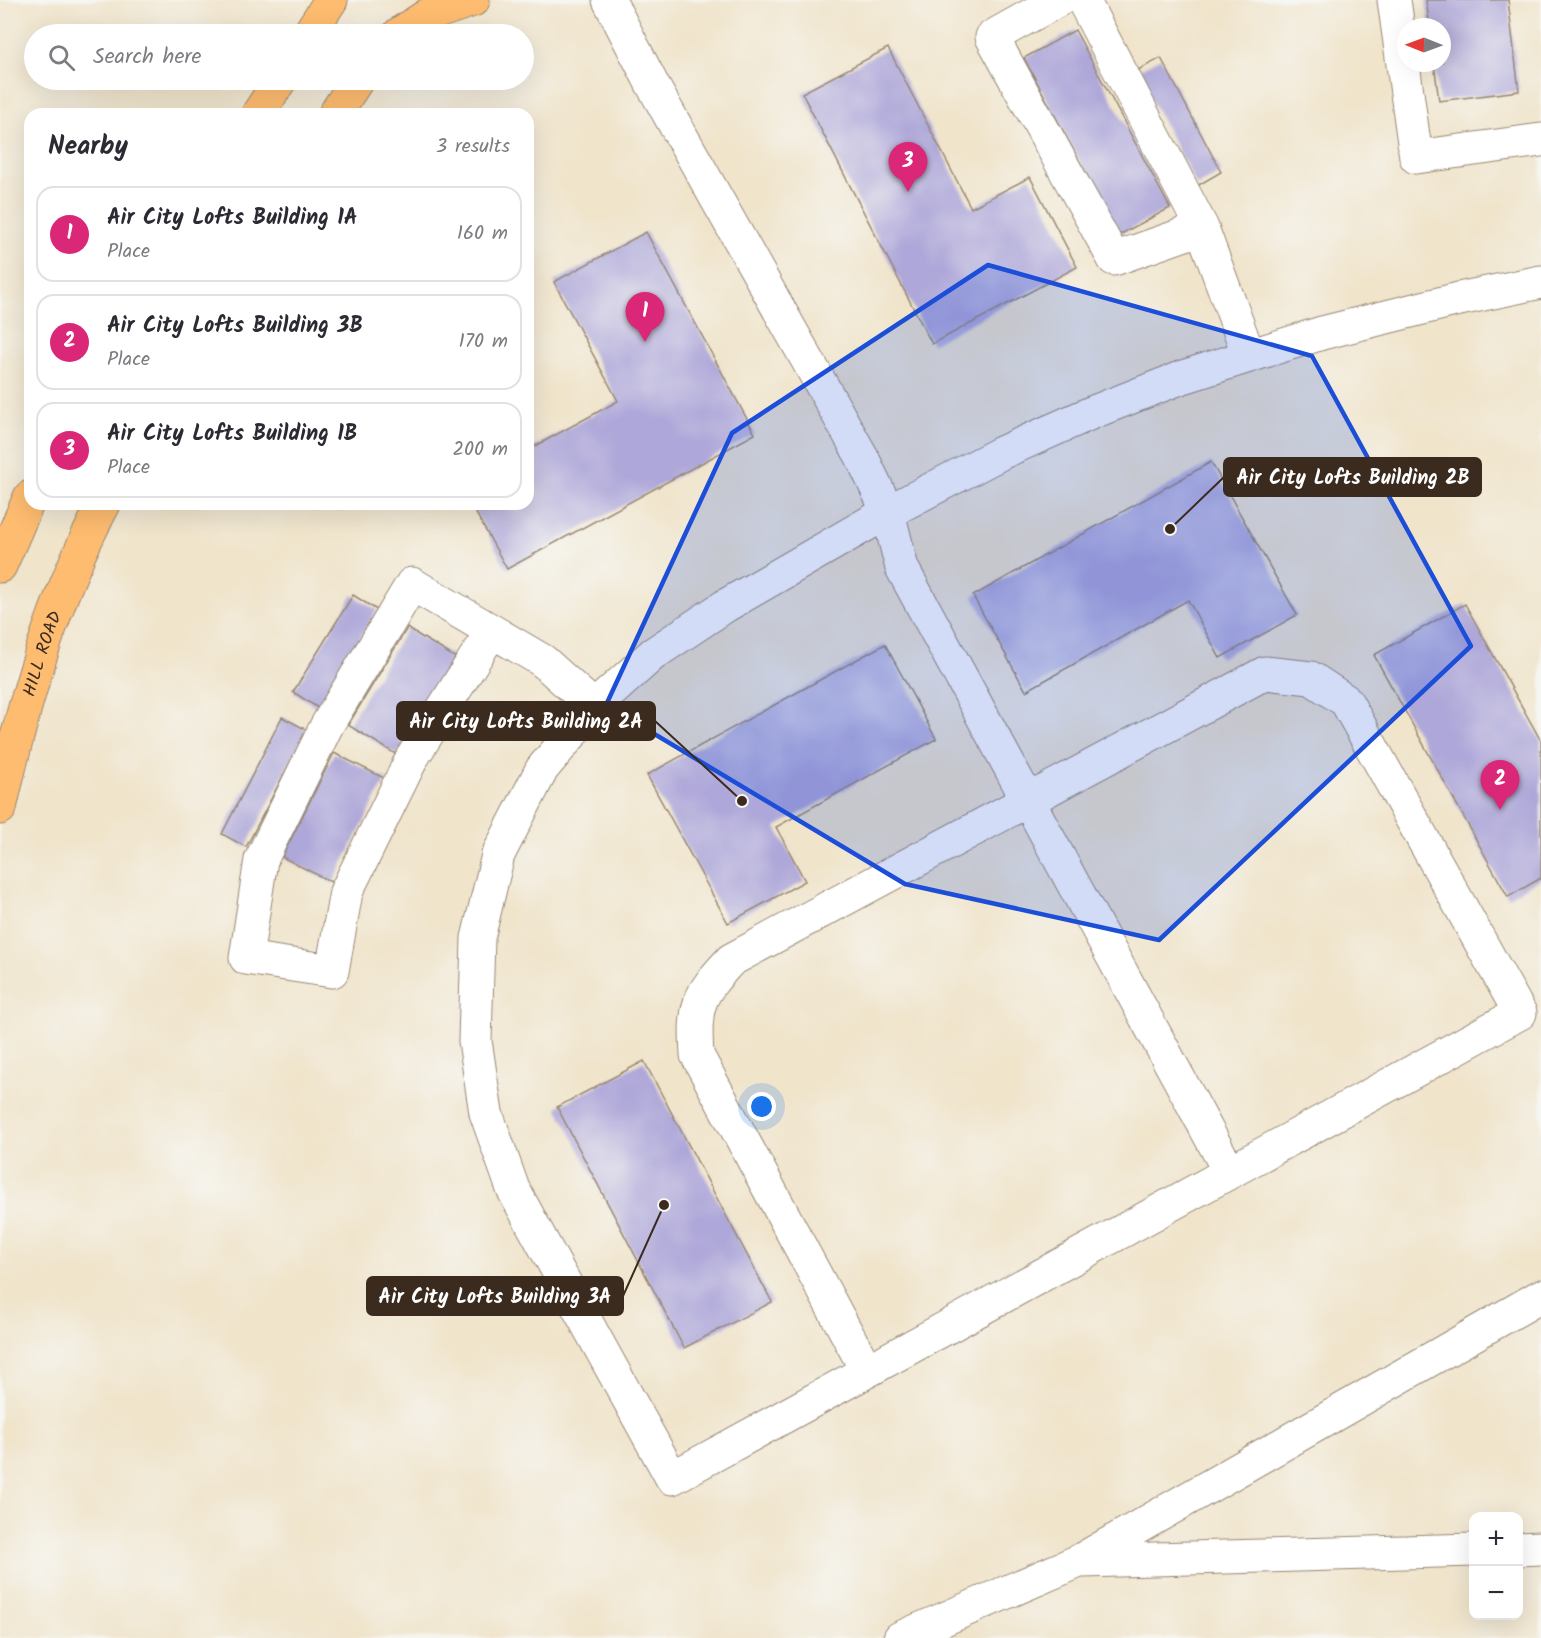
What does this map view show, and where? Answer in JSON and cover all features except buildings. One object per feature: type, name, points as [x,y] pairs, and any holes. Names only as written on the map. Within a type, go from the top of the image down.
[{"type":"main road","points":[[315,24],[331,0]]},
{"type":"main road","points":[[414,24],[428,15],[473,0]]},
{"type":"main road","points":[[262,108],[274,90]]},
{"type":"main road","points":[[339,108],[351,90]]},
{"type":"main road","points":[[0,567],[24,510]]},
{"type":"main road","name":"HILL ROAD","points":[[0,808],[31,684],[90,530],[101,510]]},
{"type":"street","points":[[609,0],[652,84],[861,455],[888,512],[902,568],[1229,1171]]},
{"type":"street","points":[[1058,0],[992,37],[1114,259],[1202,228]]},
{"type":"street","points":[[1083,0],[1202,228],[1249,356]]},
{"type":"street","points":[[1394,0],[1416,157],[1541,140]]},
{"type":"street","points":[[866,1369],[697,1055],[694,1018],[705,987],[731,960],[1265,673],[1311,678],[1346,701],[1520,1013],[866,1369],[672,1478],[513,1189],[486,1113],[475,1041],[478,938],[498,855],[542,769],[594,706],[653,654],[725,606],[888,512],[1001,453],[1091,413],[1180,378],[1249,356],[1322,333],[1459,299],[1541,282]]},
{"type":"street","points":[[492,631],[412,758],[346,892],[332,972],[246,958],[261,860],[327,725],[412,584],[492,631],[543,661],[594,706]]},
{"type":"street","points":[[900,1638],[1079,1561],[1541,1296]]},
{"type":"street","points":[[1523,1549],[1541,1548]]},
{"type":"street","points":[[1079,1561],[1469,1550]]},
{"type":"highlighted area","points":[[988,265],[1312,356],[1471,646],[1159,940],[905,884],[606,705],[732,433]]},
{"type":"place","name":"Air City Lofts Building 1B","points":[[908,192]]},
{"type":"place","name":"Air City Lofts Building 1A","points":[[645,342]]},
{"type":"place","name":"Air City Lofts Building 2B","points":[[1170,529]]},
{"type":"place","name":"Air City Lofts Building 2A","points":[[742,801]]},
{"type":"place","name":"Air City Lofts Building 3B","points":[[1500,810]]},
{"type":"place","name":"Air City Lofts Building 3A","points":[[664,1205]]}]
